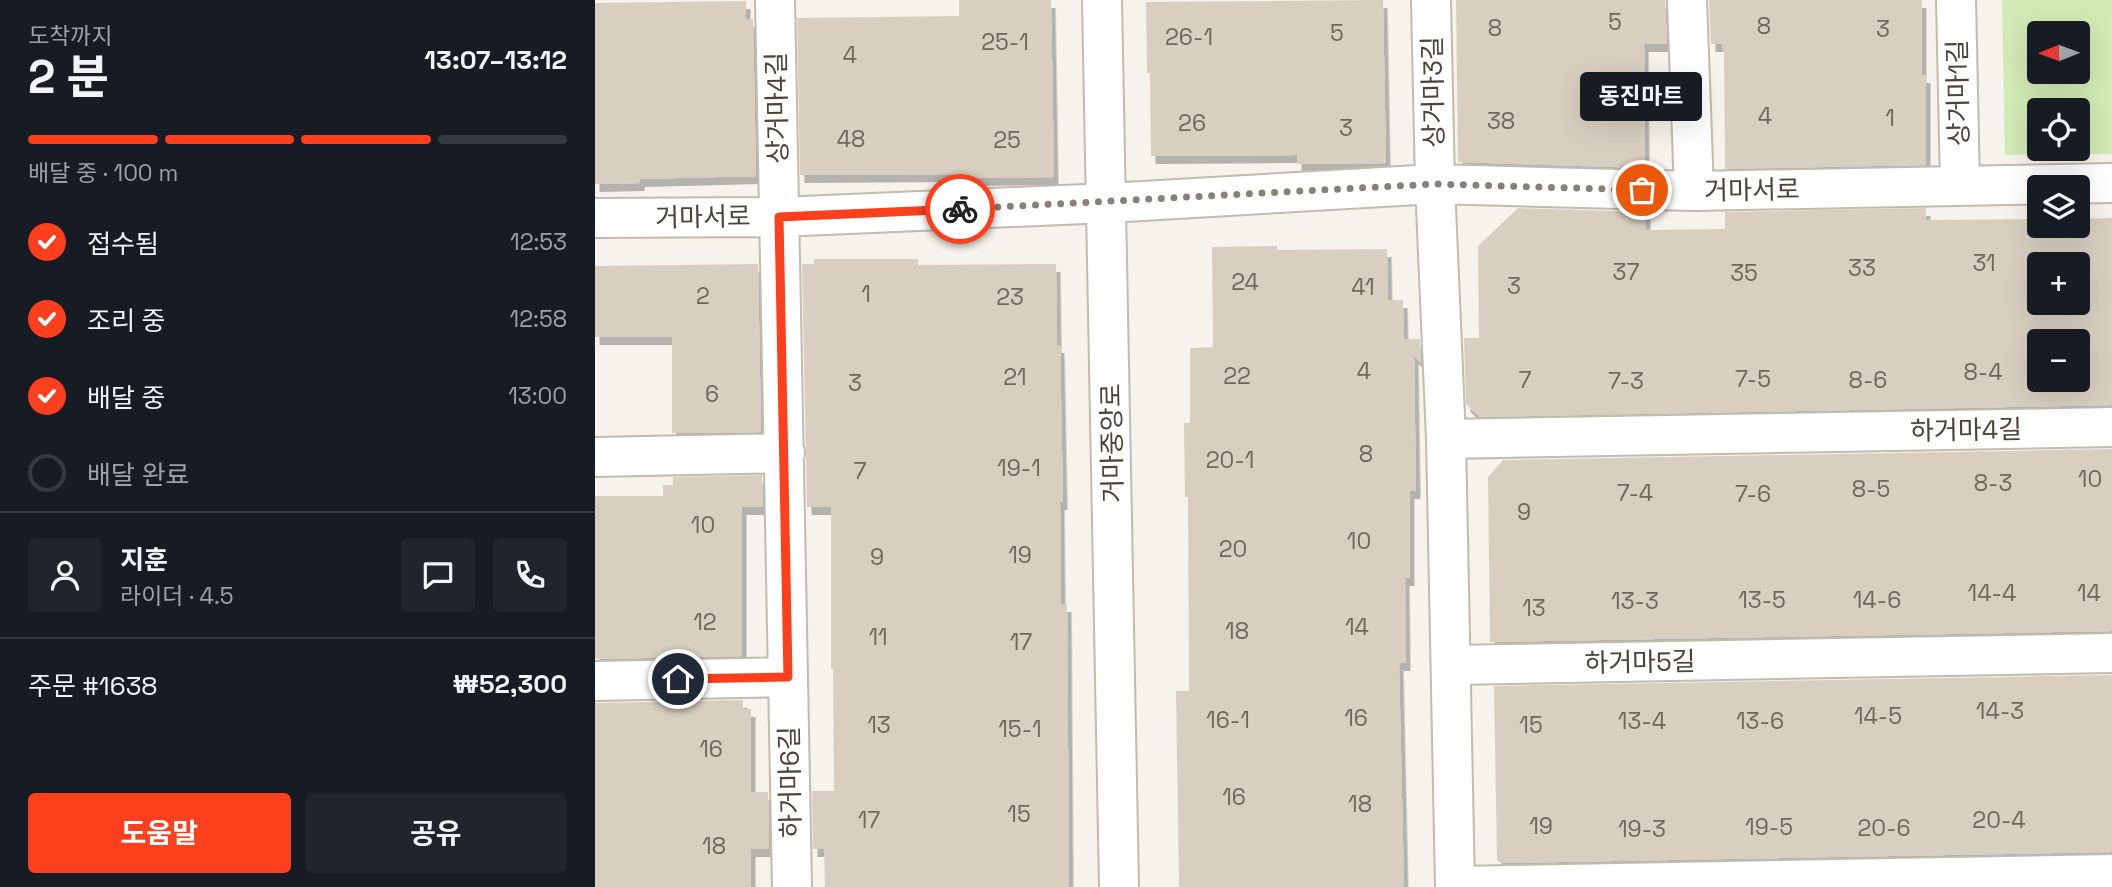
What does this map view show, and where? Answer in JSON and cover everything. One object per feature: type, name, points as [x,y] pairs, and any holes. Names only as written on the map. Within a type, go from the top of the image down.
[{"type":"street","name":"상거마4길","points":[[775,0],[779,217]]},
{"type":"street","name":"거마중앙로","points":[[1103,0],[1119,887]]},
{"type":"street","name":"상거마3길","points":[[1431,0],[1435,184]]},
{"type":"street","points":[[1687,0],[1694,191]]},
{"type":"street","name":"상거마1길","points":[[1956,0],[1960,186]]},
{"type":"street","name":"거마서로","points":[[595,218],[779,217],[1108,203],[1435,184],[1694,191],[2112,183]]},
{"type":"street","points":[[1435,184],[1447,439],[1455,886],[2112,874]]},
{"type":"street","name":"하거마6길","points":[[779,217],[792,887]]},
{"type":"street","name":"하거마4길","points":[[1447,439],[2112,427]]},
{"type":"street","points":[[595,457],[785,453]]},
{"type":"street","name":"하거마5길","points":[[1451,665],[2112,653]]},
{"type":"street","points":[[595,681],[788,677]]},
{"type":"green space","points":[[2002,0],[2112,0],[2112,154],[2090,154],[2090,98],[2027,98],[2027,155],[2005,155]]},
{"type":"building","points":[[959,0],[1051,0],[1054,177],[960,178],[959,174],[800,175],[797,18],[959,16]]},
{"type":"building","points":[[1383,0],[1386,163],[1297,164],[1297,155],[1151,156],[1146,2]]},
{"type":"building","points":[[1456,0],[1665,0],[1667,44],[1644,44],[1645,168],[1458,162]]},
{"type":"building","points":[[1709,0],[1922,0],[1922,75],[1926,75],[1926,165],[1725,169],[1724,53],[1722,44],[1711,44]]},
{"type":"building","points":[[746,1],[746,19],[753,19],[756,176],[640,179],[640,183],[595,184],[595,3]]},
{"type":"building","points":[[1518,208],[1646,212],[1646,230],[1725,229],[1725,212],[1926,208],[1926,220],[2027,219],[2027,238],[2090,238],[2090,219],[2112,218],[2112,405],[1480,417],[1466,404],[1464,338],[1479,338],[1478,246]]},
{"type":"building","points":[[1277,246],[1277,250],[1387,249],[1388,300],[1403,300],[1404,339],[1420,339],[1421,363],[1414,356],[1416,491],[1410,491],[1410,578],[1405,578],[1406,663],[1399,663],[1404,887],[1179,887],[1176,691],[1189,691],[1188,497],[1185,497],[1184,423],[1190,423],[1190,348],[1213,347],[1212,247]]},
{"type":"building","points":[[814,259],[918,259],[918,265],[1056,264],[1063,502],[1060,502],[1061,604],[1067,604],[1069,887],[825,887],[824,849],[813,849],[812,791],[834,791],[831,507],[807,507],[802,264],[814,264]]},
{"type":"building","points":[[758,264],[761,432],[672,433],[672,337],[595,337],[595,266]]},
{"type":"building","points":[[2112,449],[2112,631],[1490,642],[1488,477],[1503,460]]},
{"type":"building","points":[[762,475],[763,507],[742,507],[742,656],[595,659],[595,496],[663,496],[663,485],[673,485],[673,477]]},
{"type":"building","points":[[2112,675],[2112,852],[1501,863],[1497,860],[1494,686]]},
{"type":"building","points":[[743,700],[743,709],[751,709],[751,792],[768,792],[769,849],[751,849],[751,887],[595,887],[595,703]]},
{"type":"way so far","points":[[960,209],[1435,184],[1642,190]]},
{"type":"place","name":"동진마트","points":[[1642,190]]},
{"type":"route","points":[[678,679],[788,677],[779,217],[960,209]]}]
